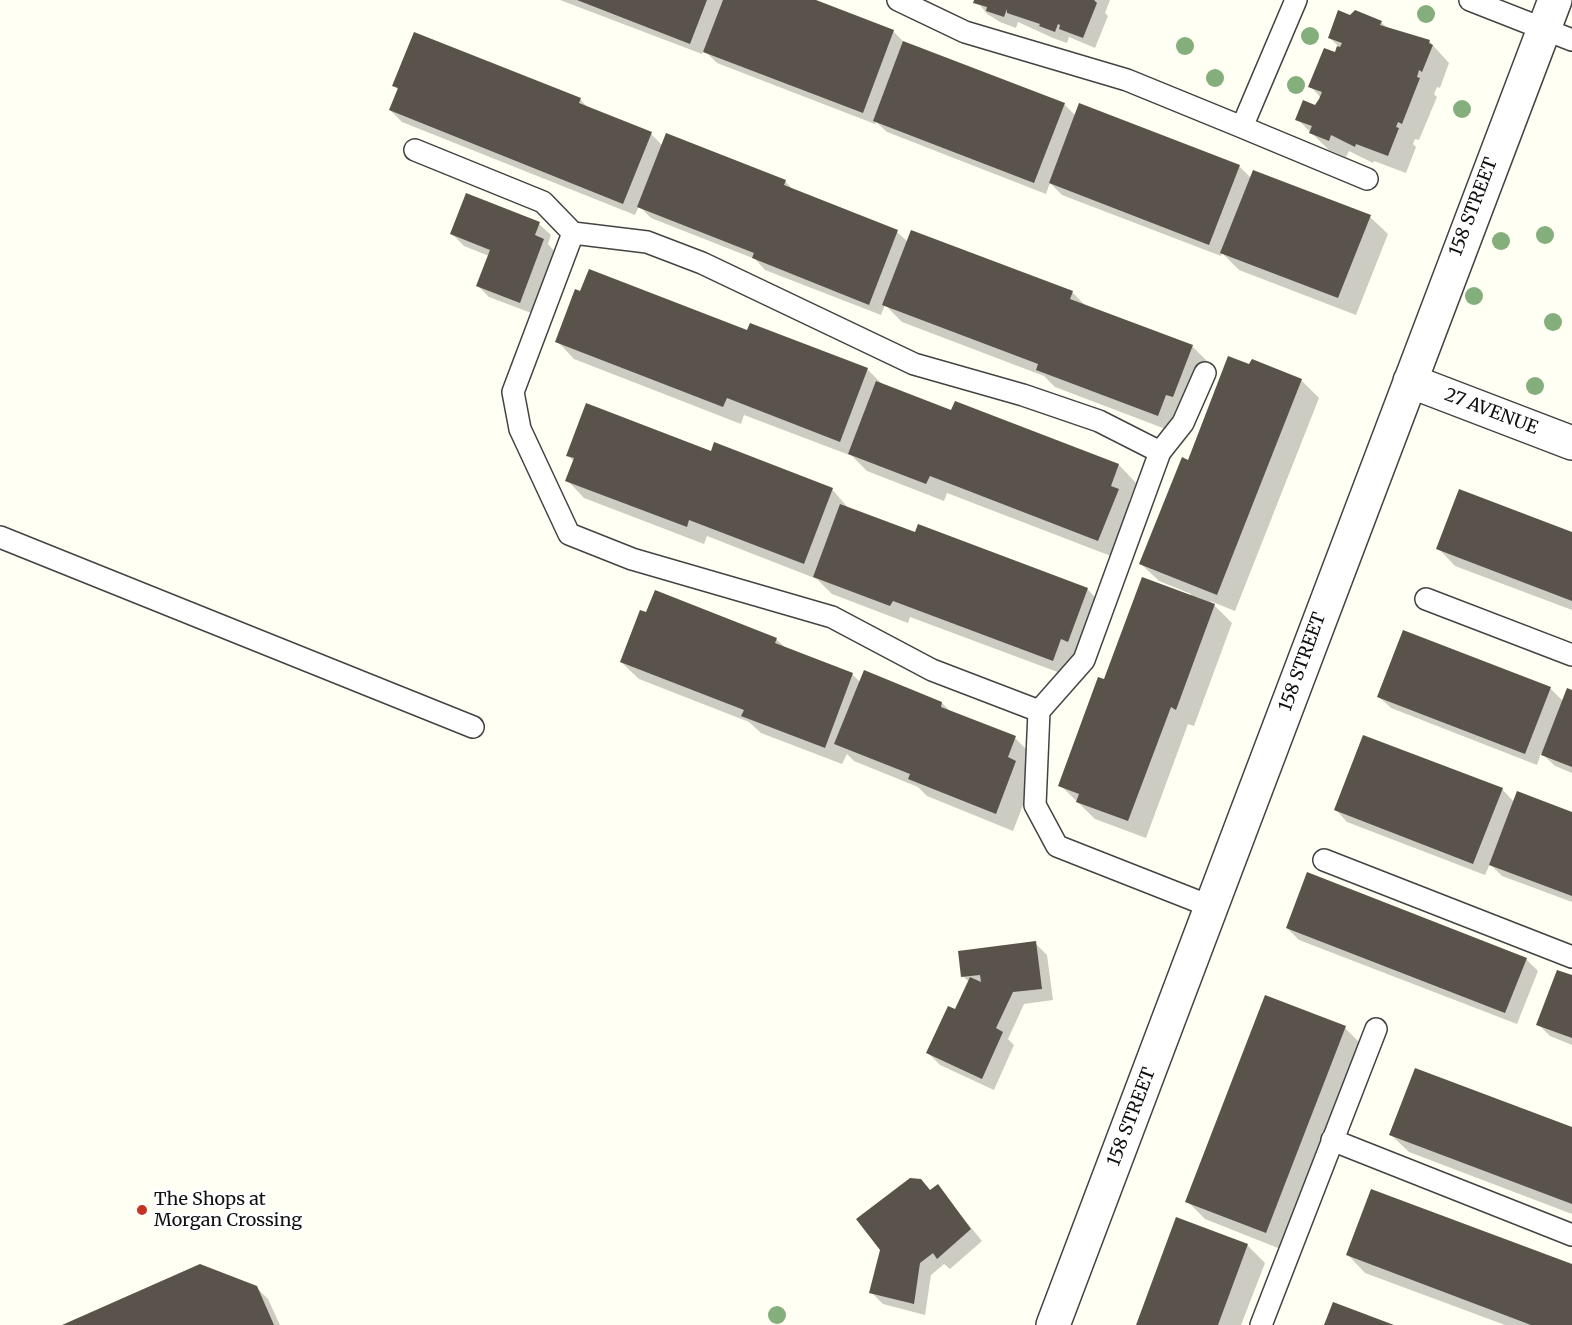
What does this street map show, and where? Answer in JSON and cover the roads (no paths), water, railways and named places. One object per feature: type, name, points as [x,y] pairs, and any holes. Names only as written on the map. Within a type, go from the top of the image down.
[{"type":"street","name":"158 STREET","points":[[1053,1325],[1410,381],[1450,267],[1557,22]]},
{"type":"street","name":"27 AVENUE","points":[[1410,381],[1572,443]]},
{"type":"lane","points":[[898,0],[965,32],[1127,80],[1367,179]]},
{"type":"lane","points":[[1242,127],[1296,0]]},
{"type":"lane","points":[[1470,0],[1557,22]]},
{"type":"lane","points":[[415,150],[543,202],[573,233],[646,242],[702,262],[914,364],[1023,395],[1099,421],[1160,452]]},
{"type":"lane","points":[[573,233],[513,392],[520,429],[569,534],[632,560],[832,617],[932,670],[1039,711]]},
{"type":"lane","points":[[1205,373],[1184,423],[1160,452],[1084,660],[1039,711],[1035,805],[1057,846],[1212,906]]},
{"type":"lane","points":[[0,537],[473,727]]},
{"type":"lane","points":[[1426,599],[1572,656]]},
{"type":"lane","points":[[1324,860],[1572,957]]},
{"type":"lane","points":[[1261,1325],[1376,1029]]},
{"type":"lane","points":[[1332,1140],[1572,1234]]},
{"type":"place","name":"The Shops at Morgan Crossing","points":[[142,1210]]}]
